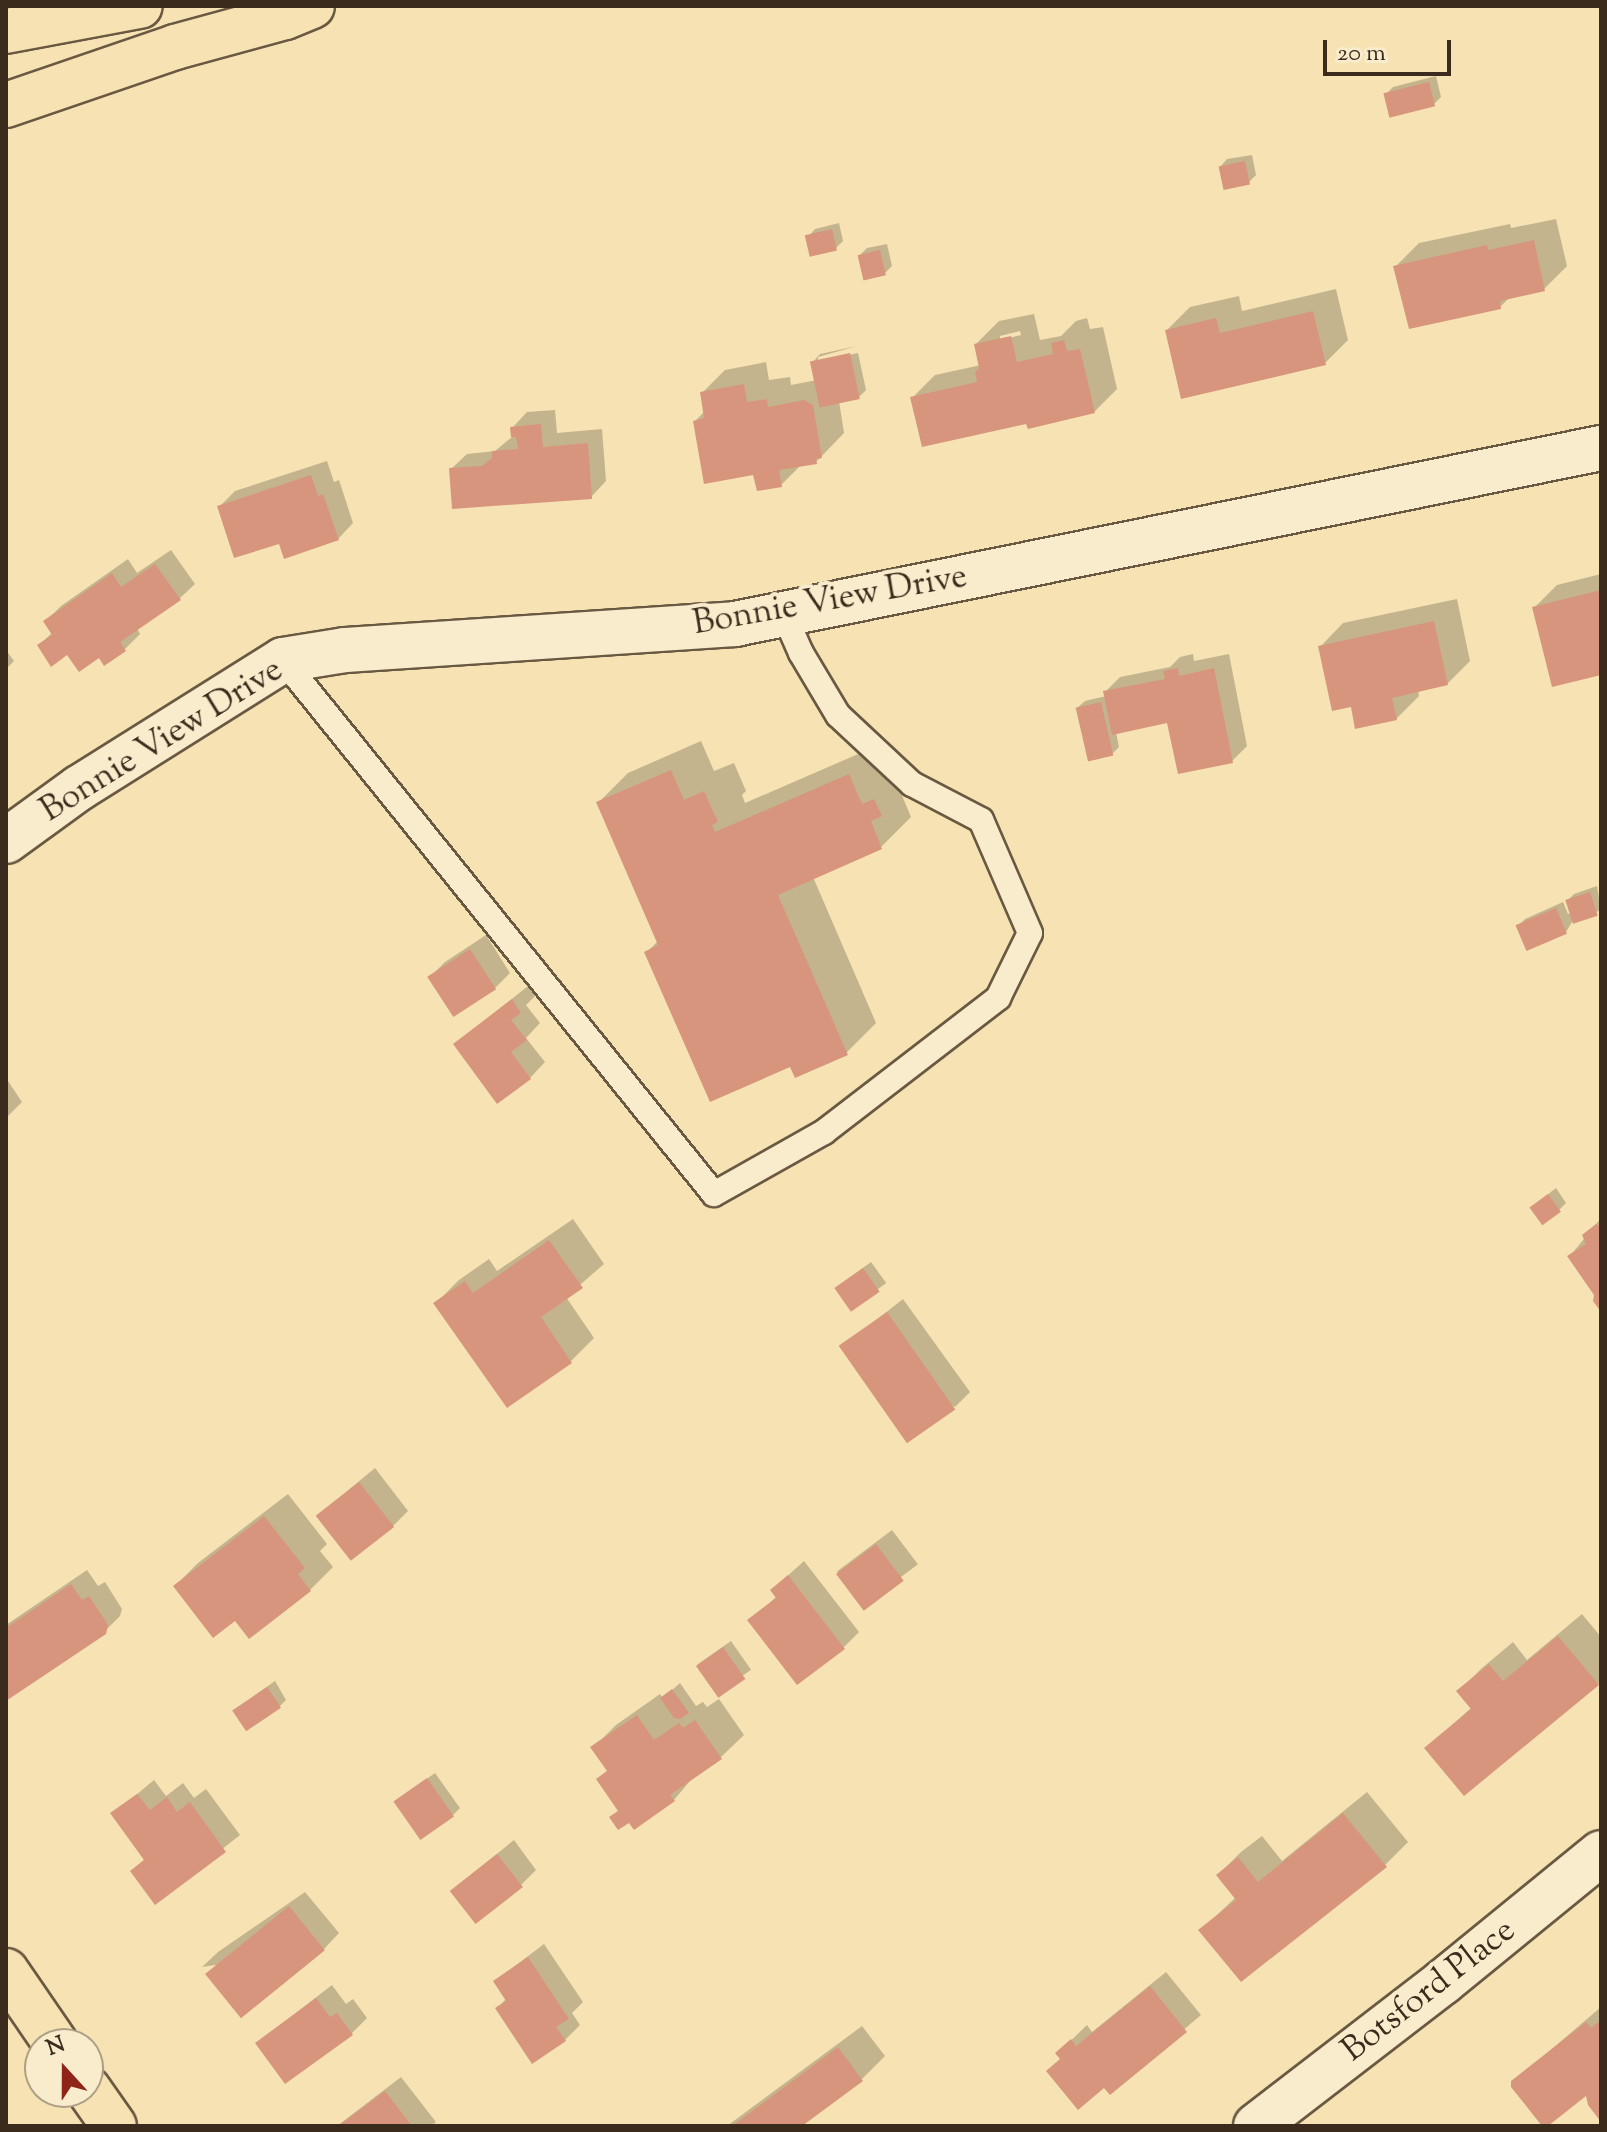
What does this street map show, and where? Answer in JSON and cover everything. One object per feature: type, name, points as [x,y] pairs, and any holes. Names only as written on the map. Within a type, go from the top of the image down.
[{"type":"main road","points":[[6,31],[140,6]]},
{"type":"main road","points":[[6,105],[175,47],[285,17],[312,6]]},
{"type":"main road","points":[[6,1971],[45,2028]]},
{"type":"main road","points":[[101,2108],[114,2126]]},
{"type":"street","name":"Bonnie View Drive","points":[[6,841],[79,788],[283,660],[345,650],[735,624],[1601,448]]},
{"type":"street","name":"Botsford Place","points":[[1256,2126],[1443,1982],[1601,1853]]},
{"type":"lane","points":[[283,660],[714,1194],[824,1132],[998,998],[1030,933],[981,820],[912,784],[838,715],[801,653],[784,614]]},
{"type":"building","points":[[1429,82],[1435,106],[1389,118],[1383,93]]},
{"type":"building","points":[[1245,161],[1250,184],[1224,190],[1219,167]]},
{"type":"building","points":[[832,229],[837,250],[810,257],[805,235]]},
{"type":"building","points":[[1534,240],[1545,291],[1500,301],[1501,309],[1409,329],[1393,266],[1487,245],[1488,250]]},
{"type":"building","points":[[880,250],[886,275],[863,281],[858,255]]},
{"type":"building","points":[[1313,311],[1326,365],[1181,399],[1165,330],[1216,318],[1220,333]]},
{"type":"building","points":[[1011,336],[1017,362],[1053,354],[1051,343],[1064,340],[1067,351],[1080,349],[1095,413],[1028,429],[1026,424],[922,447],[910,397],[977,382],[975,372],[979,368],[974,344]]},
{"type":"building","points":[[850,353],[860,399],[820,407],[810,362]]},
{"type":"building","points":[[744,384],[747,402],[767,399],[768,407],[804,400],[813,405],[822,458],[816,459],[817,464],[779,470],[782,487],[757,491],[753,475],[704,484],[693,421],[704,418],[700,392]]},
{"type":"building","points":[[541,424],[543,447],[588,443],[592,499],[452,509],[449,468],[482,466],[492,458],[492,451],[518,449],[516,437],[511,437],[510,427]]},
{"type":"building","points":[[311,475],[318,496],[323,494],[339,540],[284,559],[279,544],[234,558],[217,506]]},
{"type":"building","points":[[155,564],[181,600],[120,642],[126,651],[104,666],[99,658],[79,672],[67,655],[51,667],[37,645],[52,635],[43,621],[112,573],[121,587]]},
{"type":"building","points":[[1601,590],[1601,675],[1552,687],[1532,607]]},
{"type":"building","points":[[1434,621],[1448,685],[1392,698],[1397,720],[1355,729],[1351,707],[1332,711],[1318,646]]},
{"type":"building","points":[[1178,668],[1179,676],[1214,668],[1233,763],[1178,774],[1167,723],[1112,735],[1103,691],[1165,679],[1163,671]]},
{"type":"building","points":[[1101,702],[1113,756],[1088,761],[1076,708]]},
{"type":"building","points":[[671,770],[684,800],[704,791],[718,822],[712,825],[715,832],[849,774],[862,804],[874,799],[882,816],[871,821],[882,849],[778,895],[848,1055],[795,1078],[790,1067],[710,1102],[644,952],[658,945],[596,802]]},
{"type":"building","points":[[1590,892],[1598,916],[1573,924],[1565,900]]},
{"type":"building","points":[[1556,908],[1567,934],[1526,951],[1515,925]]},
{"type":"building","points":[[470,949],[496,989],[453,1017],[427,977]]},
{"type":"building","points":[[512,999],[521,1013],[511,1020],[527,1040],[511,1052],[531,1079],[497,1104],[453,1044]]},
{"type":"building","points":[[1548,1194],[1561,1212],[1542,1225],[1529,1208]]},
{"type":"building","points":[[1596,1224],[1601,1227],[1601,1312],[1593,1301],[1594,1295],[1567,1256],[1586,1244],[1582,1235]]},
{"type":"building","points":[[549,1240],[583,1288],[541,1317],[572,1363],[507,1408],[433,1303],[465,1281],[473,1293]]},
{"type":"building","points":[[863,1268],[880,1292],[851,1312],[834,1288]]},
{"type":"building","points":[[887,1312],[955,1409],[907,1443],[839,1346]]},
{"type":"building","points":[[359,1482],[394,1527],[351,1561],[316,1516]]},
{"type":"building","points":[[264,1516],[305,1568],[298,1574],[311,1591],[249,1639],[235,1621],[213,1638],[173,1586]]},
{"type":"building","points":[[876,1544],[904,1581],[864,1611],[836,1574]]},
{"type":"building","points":[[788,1575],[845,1649],[797,1685],[747,1620],[776,1598],[770,1590]]},
{"type":"building","points":[[71,1584],[82,1600],[89,1596],[108,1625],[106,1634],[6,1701],[6,1628]]},
{"type":"building","points":[[1558,1636],[1599,1685],[1464,1796],[1424,1748],[1471,1709],[1456,1691],[1489,1664],[1503,1681]]},
{"type":"building","points":[[723,1647],[745,1679],[718,1698],[696,1666]]},
{"type":"building","points":[[267,1687],[281,1708],[246,1731],[232,1710]]},
{"type":"building","points":[[672,1689],[689,1713],[680,1719],[674,1718],[660,1698]]},
{"type":"building","points":[[637,1715],[654,1740],[679,1723],[683,1728],[695,1720],[722,1759],[670,1795],[675,1801],[634,1830],[629,1823],[618,1830],[609,1817],[618,1811],[596,1779],[607,1771],[590,1747]]},
{"type":"building","points":[[427,1778],[454,1817],[420,1840],[393,1802]]},
{"type":"building","points":[[137,1794],[150,1810],[167,1797],[177,1812],[190,1802],[226,1852],[155,1905],[130,1871],[144,1860],[110,1813]]},
{"type":"building","points":[[1343,1813],[1387,1867],[1241,1982],[1198,1930],[1236,1900],[1216,1875],[1238,1857],[1258,1882]]},
{"type":"building","points":[[497,1854],[523,1887],[476,1924],[450,1891]]},
{"type":"building","points":[[289,1906],[325,1950],[241,2018],[205,1974]]},
{"type":"building","points":[[528,1957],[569,2019],[556,2027],[566,2041],[532,2064],[495,2008],[506,2001],[493,1981]]},
{"type":"building","points":[[1150,1986],[1187,2032],[1110,2095],[1104,2088],[1078,2110],[1046,2071],[1060,2059],[1055,2053],[1071,2039],[1076,2046]]},
{"type":"building","points":[[316,1998],[330,2017],[337,2013],[353,2035],[285,2084],[255,2043]]},
{"type":"building","points":[[1601,2020],[1601,2122],[1588,2105],[1586,2096],[1548,2126],[1542,2126],[1511,2087],[1511,2081],[1586,2022],[1591,2028]]},
{"type":"building","points":[[838,2047],[863,2081],[802,2126],[732,2126]]},
{"type":"building","points":[[385,2091],[412,2126],[338,2126]]}]
